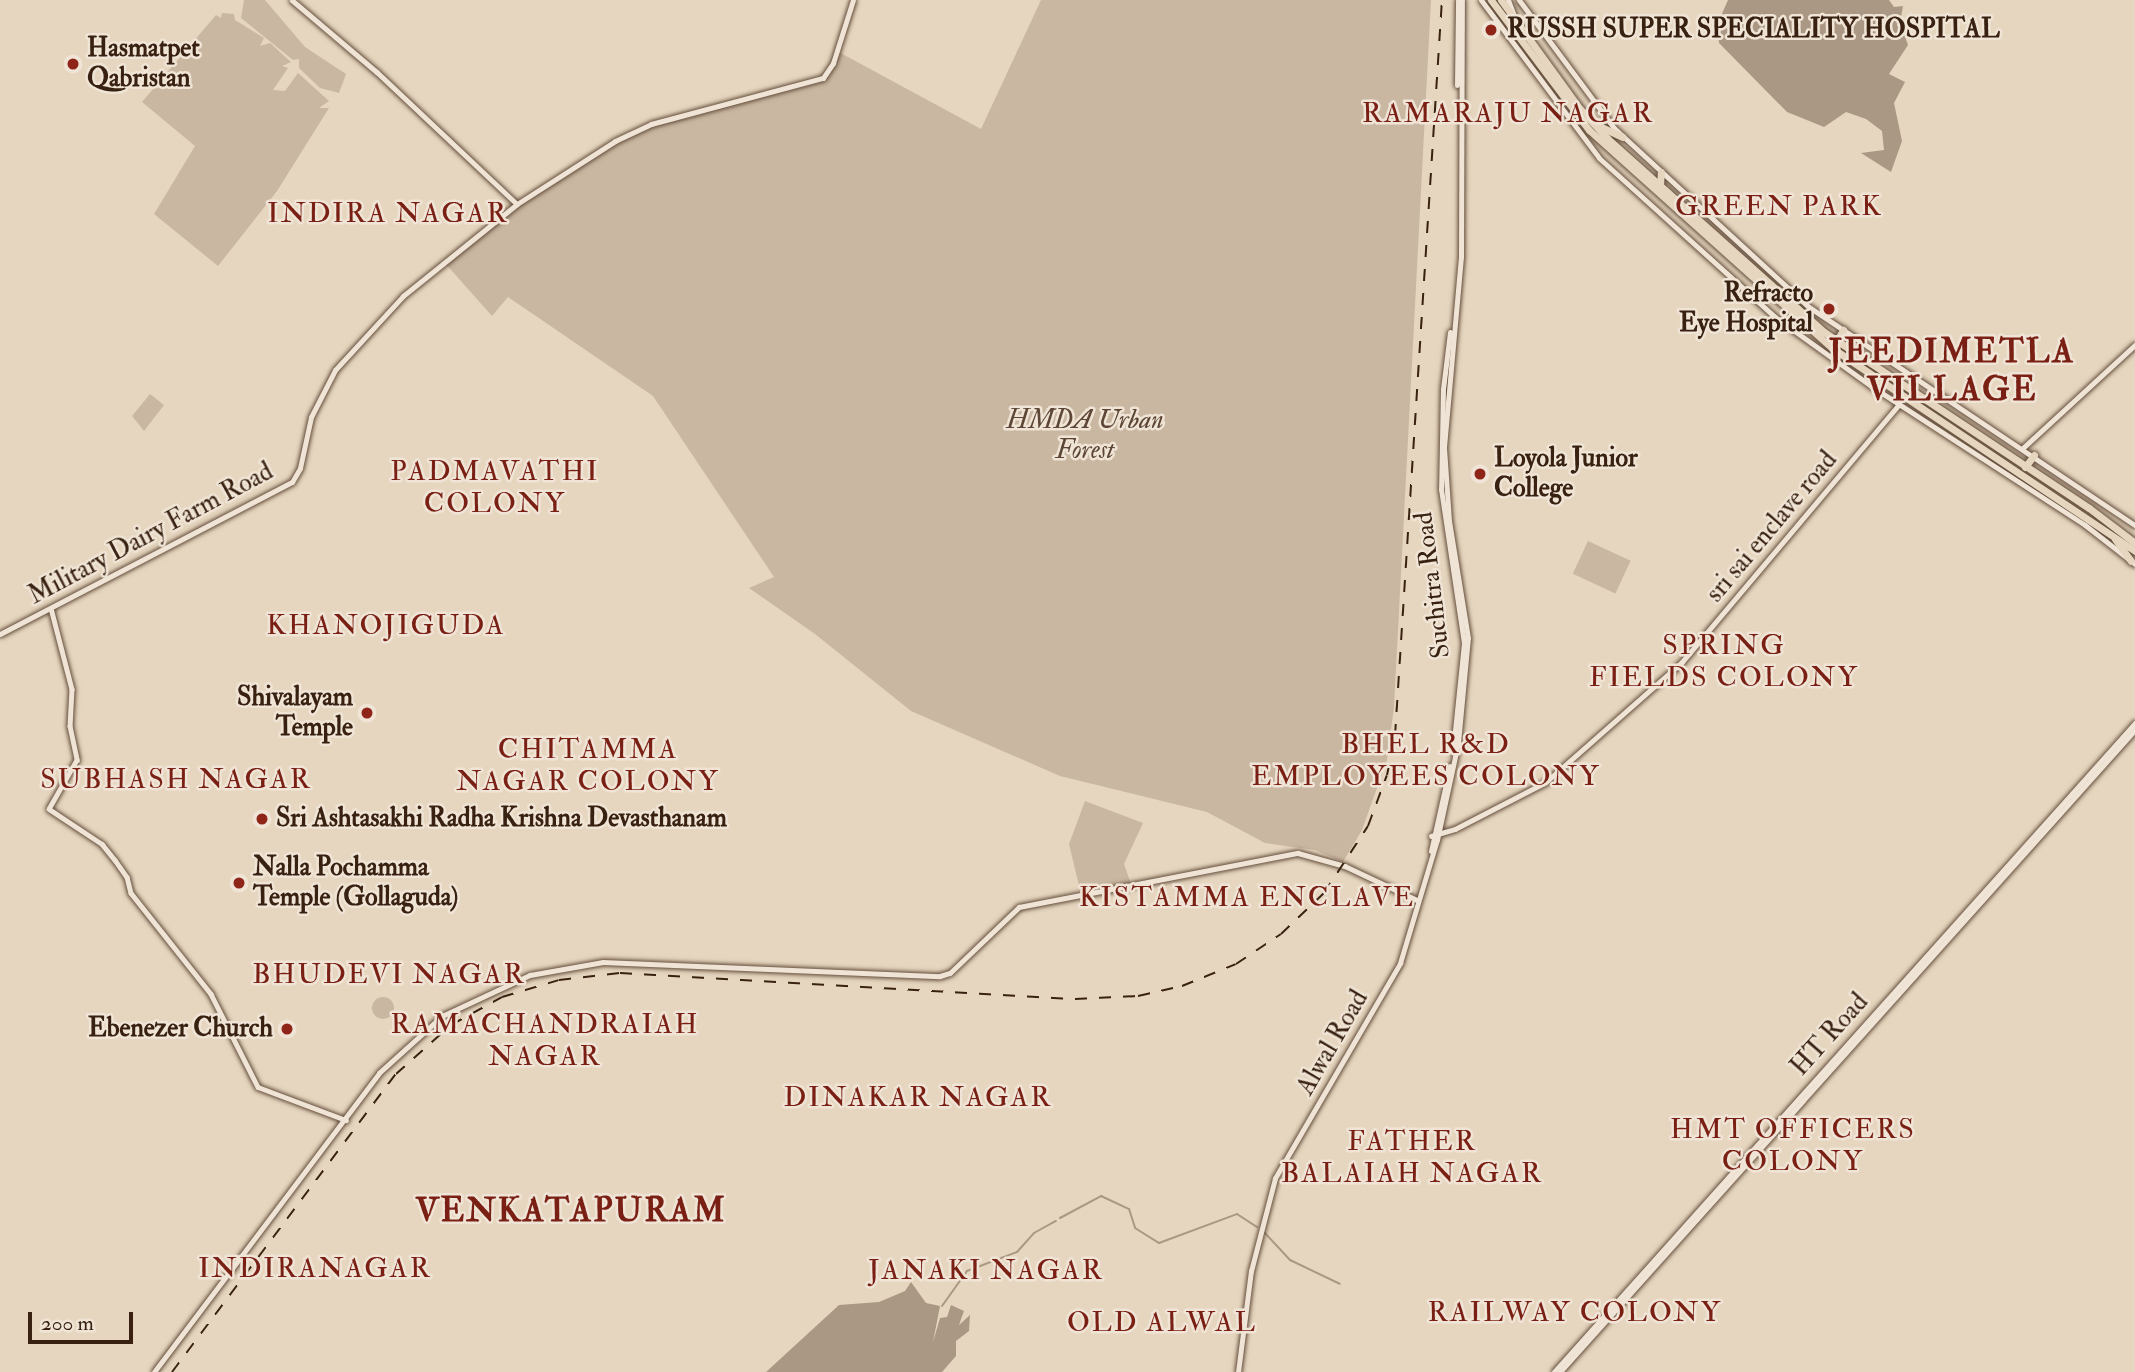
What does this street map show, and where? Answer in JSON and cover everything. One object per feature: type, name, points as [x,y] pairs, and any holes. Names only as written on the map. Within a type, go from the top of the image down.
[{"type":"highway","points":[[1491,0],[1595,125],[1832,348],[2135,543]]},
{"type":"highway","points":[[1501,0],[1515,19],[1519,32],[1589,130],[1732,255],[1837,340],[2025,467],[2135,551]]},
{"type":"highway","points":[[1595,125],[1623,137]]},
{"type":"highway","points":[[1660,185],[1661,172]]},
{"type":"highway","points":[[1837,340],[1843,330]]},
{"type":"highway","points":[[1868,385],[1874,375]]},
{"type":"highway","points":[[2025,467],[2034,455]]},
{"type":"highway","points":[[2111,532],[2133,563]]},
{"type":"main road","name":"Military Dairy Farm Road","points":[[0,634],[292,482],[300,468],[310,417],[335,370],[358,341],[403,296],[517,204],[646,126],[818,81],[833,63],[853,0]]},
{"type":"main road","name":"Suchitra Road","points":[[1431,851],[1454,744],[1463,655],[1462,615],[1441,489],[1458,244],[1461,0]]},
{"type":"main road","points":[[1481,0],[1599,158],[1795,334],[1868,385],[2005,471],[2133,563]]},
{"type":"main road","points":[[1507,0],[1515,19]]},
{"type":"main road","points":[[1520,0],[1623,137],[1798,298],[2135,524]]},
{"type":"main road","name":"Alwal Road","points":[[1238,1372],[1251,1271],[1275,1178],[1389,986],[1405,949],[1431,851]]},
{"type":"street","points":[[292,0],[377,72],[517,204]]},
{"type":"street","points":[[2023,448],[2135,345]]},
{"type":"street","name":"sri sai enclave road","points":[[1435,835],[1546,782],[1682,662],[1899,404]]},
{"type":"street","points":[[51,608],[72,688],[70,726],[77,760],[50,804],[50,812],[102,844],[115,860],[127,877],[131,894],[211,995],[258,1087],[346,1120]]},
{"type":"street","name":"HT Road","points":[[1554,1372],[2135,723]]},
{"type":"street","name":"HT Road","points":[[1560,1372],[2135,730]]},
{"type":"street","points":[[154,1372],[379,1073],[442,1016],[497,988],[561,967],[604,962],[940,976],[950,973],[1019,907],[1298,853],[1345,866],[1417,900]]},
{"type":"green space","points":[[244,0],[265,0],[305,47],[346,74],[339,93],[320,88],[299,68],[299,59],[293,60],[241,18]]},
{"type":"green space","name":"HMDA Urban Forest","points":[[1041,0],[1431,0],[1394,707],[1387,760],[1362,830],[1343,862],[1315,850],[1265,843],[1207,812],[1060,776],[911,711],[815,634],[749,588],[774,577],[653,396],[508,297],[492,316],[444,262],[515,205],[651,124],[818,82],[828,71],[835,50],[981,129]]},
{"type":"green space","points":[[222,13],[234,14],[235,20],[264,38],[260,46],[270,43],[291,62],[282,66],[288,68],[273,90],[285,91],[298,73],[329,101],[319,108],[329,108],[277,191],[218,266],[154,214],[195,146],[142,102],[216,15],[221,18]]},
{"type":"green space","points":[[150,394],[164,405],[144,431],[132,416]]},
{"type":"green space","points":[[1588,541],[1631,561],[1615,593],[1573,574]]},
{"type":"green space","points":[[1085,801],[1143,823],[1124,864],[1131,884],[1081,894],[1069,844]]},
{"type":"green space","points":[[383,997],[391,1000],[394,1008],[391,1016],[383,1019],[375,1016],[372,1008],[375,1000]]},
{"type":"shaded area","points":[[1728,0],[1889,0],[1894,7],[1903,6],[1900,23],[1908,45],[1889,74],[1905,82],[1894,103],[1902,141],[1891,172],[1861,153],[1884,150],[1882,131],[1866,119],[1846,112],[1824,127],[1787,112],[1719,43],[1717,25]]},
{"type":"shaded area","points":[[911,1282],[926,1303],[940,1306],[933,1342],[940,1318],[947,1317],[951,1305],[964,1311],[959,1325],[970,1315],[969,1331],[956,1341],[956,1356],[942,1372],[766,1372],[839,1305],[879,1302],[905,1291]]},
{"type":"waterway","points":[[1060,1218],[1101,1196],[1129,1209],[1135,1228],[1159,1243],[1237,1214],[1257,1227]]},
{"type":"waterway","points":[[942,1306],[967,1271],[1017,1252],[1034,1233],[1056,1221]]},
{"type":"waterway","points":[[1263,1231],[1290,1260],[1340,1284]]},
{"type":"railway","points":[[172,1372],[396,1074],[451,1025],[502,997],[559,980],[620,973],[1075,999],[1138,996],[1182,986],[1236,964],[1281,934],[1324,893],[1368,826],[1387,775],[1395,736],[1442,0]]},
{"type":"place","name":"RUSSH SUPER SPECIALITY HOSPITAL","points":[[1491,30]]},
{"type":"place","name":"Hasmatpet Qabristan","points":[[73,64]]},
{"type":"place","name":"Refracto Eye Hospital","points":[[1829,309]]},
{"type":"place","name":"Loyola Junior College","points":[[1480,474]]},
{"type":"place","name":"Shivalayam Temple","points":[[367,713]]},
{"type":"place","name":"Sri Ashtasakhi Radha Krishna Devasthanam","points":[[262,819]]},
{"type":"place","name":"Nalla Pochamma Temple (Gollaguda)","points":[[239,883]]},
{"type":"place","name":"Ebenezer Church","points":[[287,1029]]},
{"type":"district","name":"RAMARAJU NAGAR","points":[[1508,114]]},
{"type":"district","name":"GREEN PARK","points":[[1779,207]]},
{"type":"district","name":"INDIRA NAGAR","points":[[388,214]]},
{"type":"district","name":"JEEDIMETLA VILLAGE","points":[[1952,371]]},
{"type":"district","name":"PADMAVATHI COLONY","points":[[495,488]]},
{"type":"district","name":"KHANOJIGUDA","points":[[386,626]]},
{"type":"district","name":"SPRING FIELDS COLONY","points":[[1724,662]]},
{"type":"district","name":"BHEL R&D EMPLOYEES COLONY","points":[[1426,761]]},
{"type":"district","name":"CHITAMMA NAGAR COLONY","points":[[588,766]]},
{"type":"district","name":"SUBHASH NAGAR","points":[[176,780]]},
{"type":"district","name":"KISTAMMA ENCLAVE","points":[[1247,898]]},
{"type":"district","name":"BHUDEVI NAGAR","points":[[389,975]]},
{"type":"district","name":"RAMACHANDRAIAH NAGAR","points":[[545,1041]]},
{"type":"district","name":"DINAKAR NAGAR","points":[[918,1098]]},
{"type":"district","name":"HMT OFFICERS COLONY","points":[[1793,1146]]},
{"type":"district","name":"FATHER BALAIAH NAGAR","points":[[1412,1158]]},
{"type":"district","name":"VENKATAPURAM","points":[[571,1211]]},
{"type":"district","name":"INDIRANAGAR","points":[[315,1269]]},
{"type":"district","name":"JANAKI NAGAR","points":[[986,1271]]},
{"type":"district","name":"RAILWAY COLONY","points":[[1575,1313]]},
{"type":"district","name":"OLD ALWAL","points":[[1162,1323]]}]
